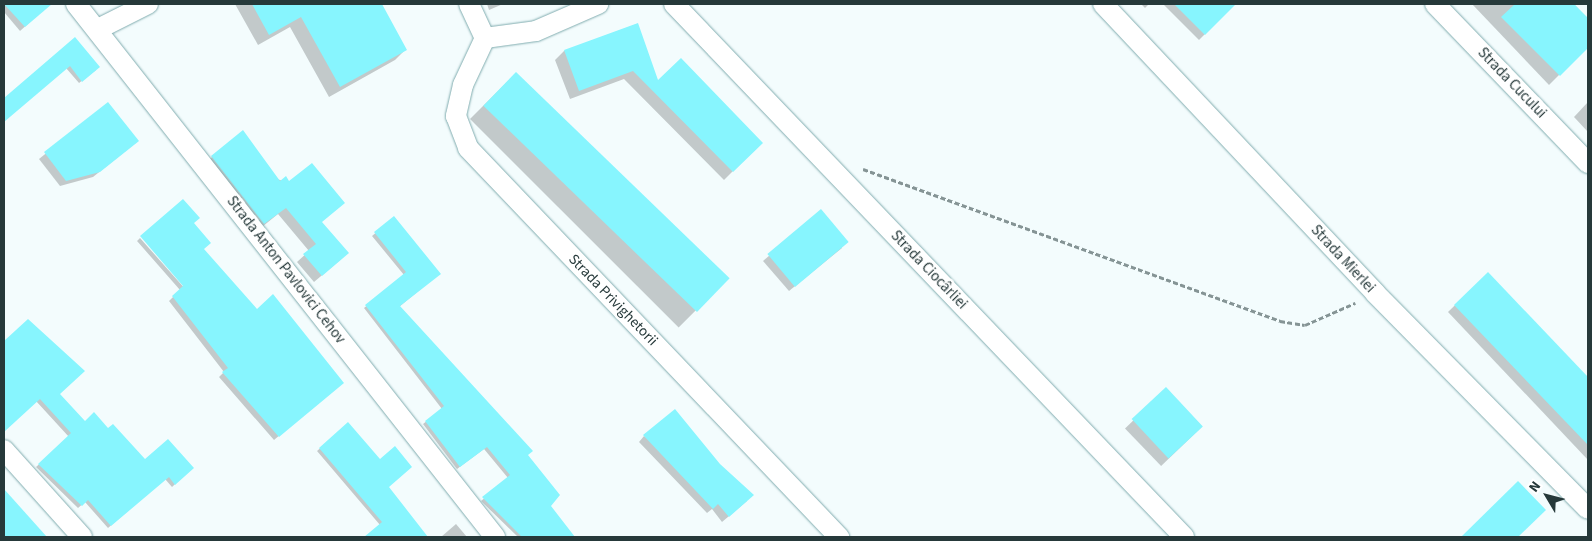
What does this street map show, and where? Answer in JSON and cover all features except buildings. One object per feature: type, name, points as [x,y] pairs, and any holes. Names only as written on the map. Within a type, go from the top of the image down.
[{"type":"street","name":"Strada Anton Pavlovici Cehov","points":[[76,4],[98,29],[495,537]]},
{"type":"street","points":[[98,29],[148,4]]},
{"type":"street","points":[[469,4],[485,38],[536,31],[598,4]]},
{"type":"street","name":"Strada Ciocârliei","points":[[674,4],[1184,537]]},
{"type":"street","name":"Strada Mierlei","points":[[1103,4],[1375,293],[1588,509]]},
{"type":"street","name":"Strada Cucului","points":[[1435,4],[1588,163]]},
{"type":"street","name":"Strada Privighetorii","points":[[485,38],[463,85],[456,116],[468,148],[839,537]]},
{"type":"street","points":[[4,450],[82,537]]},
{"type":"path","points":[[854,166],[1280,321],[1305,325],[1375,293]]}]
